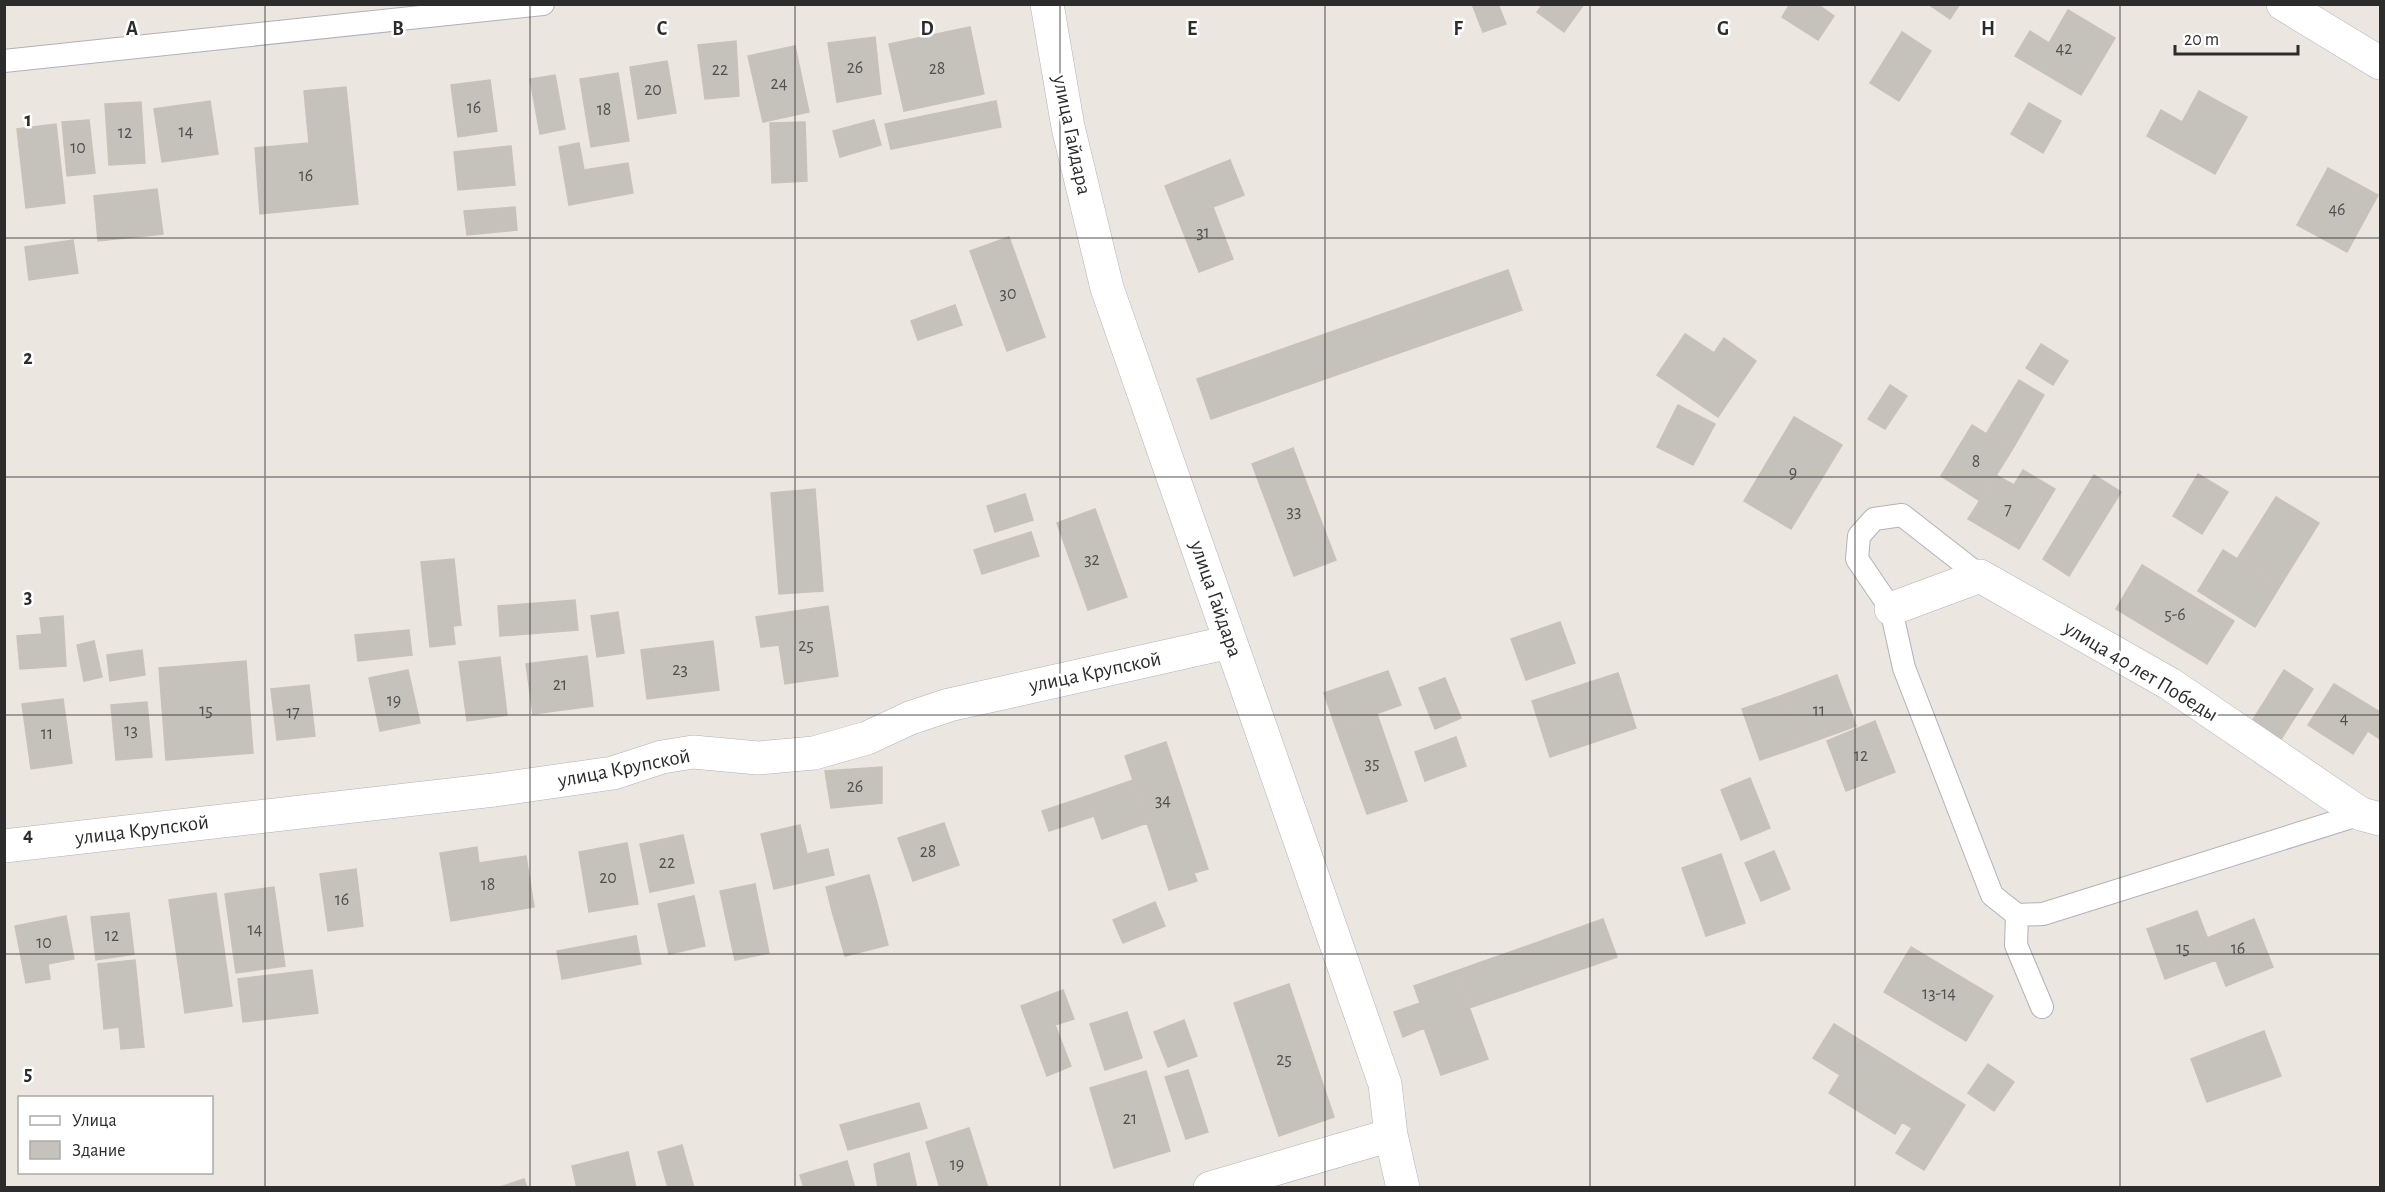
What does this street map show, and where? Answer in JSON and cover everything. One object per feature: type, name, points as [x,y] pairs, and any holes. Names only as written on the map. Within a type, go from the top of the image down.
[{"type":"street","name":"улица Гайдара","points":[[1047,4],[1068,127],[1107,288],[1385,1083],[1391,1135],[1403,1188]]},
{"type":"street","points":[[2283,4],[2380,63]]},
{"type":"street","points":[[1891,609],[1980,576]]},
{"type":"street","name":"улица 40 лет Победы","points":[[1980,576],[2170,684],[2371,816]]},
{"type":"street","name":"улица Крупской","points":[[4,846],[494,790],[613,773],[662,757],[693,752],[758,758],[814,753],[867,738],[910,718],[949,705],[1230,642]]},
{"type":"street","points":[[1210,1188],[1391,1135]]},
{"type":"lane","points":[[4,61],[543,4]]},
{"type":"lane","points":[[1980,576],[1902,515],[1874,519],[1859,536],[1857,559],[1891,609],[1904,668],[1992,895],[2017,915],[2043,914],[2371,816]]},
{"type":"lane","points":[[2017,915],[2016,945],[2042,1006]]},
{"type":"building","points":[[1472,4],[1498,4],[1506,24],[1483,32]]},
{"type":"building","points":[[1543,4],[1584,4],[1564,32],[1537,12]]},
{"type":"building","points":[[1790,4],[1817,4],[1834,16],[1818,40],[1782,17]]},
{"type":"building","points":[[1928,4],[1960,4],[1950,19]]},
{"type":"building","points":[[2068,10],[2115,38],[2081,95],[2015,56],[2030,31],[2049,43]]},
{"type":"building","points":[[970,27],[984,94],[904,111],[889,44]]},
{"type":"building","points":[[1902,32],[1931,51],[1899,101],[1870,83]]},
{"type":"building","points":[[875,37],[881,94],[837,102],[828,43]]},
{"type":"building","points":[[736,41],[739,96],[705,99],[698,45]]},
{"type":"building","points":[[795,46],[809,112],[763,122],[748,56]]},
{"type":"building","points":[[667,61],[676,113],[638,119],[630,67]]},
{"type":"building","points":[[618,73],[629,141],[591,147],[580,79]]},
{"type":"building","points":[[555,75],[565,129],[540,134],[530,79]]},
{"type":"building","points":[[490,80],[497,131],[458,137],[451,85]]},
{"type":"building","points":[[346,87],[358,204],[260,214],[255,148],[309,143],[304,91]]},
{"type":"building","points":[[2199,91],[2247,117],[2215,174],[2147,136],[2161,110],[2182,122]]},
{"type":"building","points":[[210,101],[218,154],[162,162],[154,109]]},
{"type":"building","points":[[996,101],[1001,127],[891,149],[885,124]]},
{"type":"building","points":[[141,102],[145,163],[109,165],[105,104]]},
{"type":"building","points":[[2029,103],[2061,121],[2043,153],[2011,134]]},
{"type":"building","points":[[89,120],[95,173],[67,176],[62,122]]},
{"type":"building","points":[[874,120],[881,145],[840,157],[833,131]]},
{"type":"building","points":[[805,122],[807,181],[772,183],[770,123]]},
{"type":"building","points":[[56,124],[65,203],[26,208],[17,129]]},
{"type":"building","points":[[579,143],[584,170],[628,163],[633,193],[569,205],[559,147]]},
{"type":"building","points":[[511,146],[515,185],[458,190],[454,152]]},
{"type":"building","points":[[1230,160],[1244,195],[1213,207],[1233,259],[1199,272],[1165,186]]},
{"type":"building","points":[[2328,168],[2378,195],[2347,252],[2297,225]]},
{"type":"building","points":[[157,189],[163,234],[98,241],[94,196]]},
{"type":"building","points":[[515,207],[517,230],[467,235],[464,211]]},
{"type":"building","points":[[1009,237],[1045,337],[1007,351],[970,251]]},
{"type":"building","points":[[73,240],[78,273],[29,280],[25,247]]},
{"type":"building","points":[[1508,270],[1522,310],[1211,419],[1197,379]]},
{"type":"building","points":[[955,305],[962,325],[918,340],[911,321]]},
{"type":"building","points":[[1685,334],[1714,353],[1724,338],[1756,361],[1718,417],[1657,375]]},
{"type":"building","points":[[2041,344],[2068,361],[2053,385],[2026,368]]},
{"type":"building","points":[[2019,380],[2044,395],[2012,450],[1986,434]]},
{"type":"building","points":[[1890,385],[1907,396],[1885,429],[1868,419]]},
{"type":"building","points":[[1678,405],[1715,424],[1693,465],[1657,447]]},
{"type":"building","points":[[1794,417],[1842,445],[1791,529],[1744,501]]},
{"type":"building","points":[[1972,425],[2012,450],[1980,501],[1941,476]]},
{"type":"building","points":[[1293,448],[1336,560],[1294,576],[1252,464]]},
{"type":"building","points":[[2023,470],[2055,489],[2019,549],[1968,519],[1996,475],[2014,485]]},
{"type":"building","points":[[2198,474],[2228,492],[2202,534],[2173,516]]},
{"type":"building","points":[[2094,475],[2121,492],[2069,576],[2043,559]]},
{"type":"building","points":[[815,489],[823,591],[779,594],[771,493]]},
{"type":"building","points":[[1025,494],[1033,520],[995,532],[987,506]]},
{"type":"building","points":[[2276,497],[2319,523],[2280,586],[2237,559]]},
{"type":"building","points":[[1095,509],[1127,597],[1088,610],[1057,523]]},
{"type":"building","points":[[1031,532],[1039,556],[982,574],[974,550]]},
{"type":"building","points":[[2223,550],[2280,586],[2255,627],[2198,591]]},
{"type":"building","points":[[454,559],[461,625],[453,626],[455,644],[430,647],[421,562]]},
{"type":"building","points":[[2142,565],[2234,621],[2207,664],[2116,609]]},
{"type":"building","points":[[575,600],[578,630],[500,636],[498,606]]},
{"type":"building","points":[[828,606],[838,676],[785,684],[779,645],[761,647],[756,617]]},
{"type":"building","points":[[618,612],[624,653],[597,657],[591,616]]},
{"type":"building","points":[[63,616],[66,666],[20,669],[17,636],[42,634],[40,618]]},
{"type":"building","points":[[1560,622],[1575,663],[1526,680],[1511,639]]},
{"type":"building","points":[[409,630],[412,655],[358,661],[355,635]]},
{"type":"building","points":[[94,641],[102,677],[84,681],[77,645]]},
{"type":"building","points":[[713,641],[719,690],[647,699],[641,650]]},
{"type":"building","points":[[142,650],[145,675],[110,681],[107,655]]},
{"type":"building","points":[[587,656],[593,706],[533,714],[526,664]]},
{"type":"building","points":[[500,657],[507,715],[467,721],[459,662]]},
{"type":"building","points":[[246,661],[253,753],[166,760],[159,668]]},
{"type":"building","points":[[408,670],[420,723],[380,731],[369,678]]},
{"type":"building","points":[[2284,670],[2313,689],[2278,744],[2249,726]]},
{"type":"building","points":[[1388,671],[1401,705],[1336,728],[1324,693]]},
{"type":"building","points":[[1618,673],[1636,728],[1550,757],[1532,701]]},
{"type":"building","points":[[1837,675],[1856,726],[1801,746],[1783,695]]},
{"type":"building","points":[[1445,678],[1461,718],[1435,729],[1419,688]]},
{"type":"building","points":[[2334,684],[2380,712],[2353,754],[2308,725]]},
{"type":"building","points":[[309,685],[315,736],[277,740],[271,689]]},
{"type":"building","points":[[1783,695],[1801,746],[1760,760],[1742,709]]},
{"type":"building","points":[[63,699],[72,763],[31,769],[22,704]]},
{"type":"building","points":[[147,702],[152,757],[116,760],[111,705]]},
{"type":"building","points":[[2380,711],[2380,739],[2368,731]]},
{"type":"building","points":[[1377,714],[1407,801],[1367,814],[1336,728]]},
{"type":"building","points":[[1875,721],[1895,772],[1846,791],[1827,741]]},
{"type":"building","points":[[1456,737],[1466,766],[1425,781],[1415,752]]},
{"type":"building","points":[[1166,742],[1208,869],[1194,873],[1197,881],[1169,890],[1125,756]]},
{"type":"building","points":[[882,767],[882,803],[831,808],[825,771]]},
{"type":"building","points":[[1750,778],[1770,828],[1741,840],[1721,790]]},
{"type":"building","points":[[1133,780],[1147,823],[1102,839],[1087,796]]},
{"type":"building","points":[[1087,796],[1094,816],[1049,831],[1042,811]]},
{"type":"building","points":[[944,823],[959,865],[913,881],[898,838]]},
{"type":"building","points":[[800,825],[807,854],[828,849],[834,875],[774,889],[761,834]]},
{"type":"building","points":[[683,835],[694,883],[650,892],[640,844]]},
{"type":"building","points":[[627,843],[638,904],[589,912],[579,852]]},
{"type":"building","points":[[477,847],[479,863],[526,856],[534,907],[451,921],[440,853]]},
{"type":"building","points":[[1774,851],[1790,889],[1761,901],[1745,863]]},
{"type":"building","points":[[1721,854],[1745,923],[1706,936],[1682,868]]},
{"type":"building","points":[[356,869],[363,926],[328,931],[320,874]]},
{"type":"building","points":[[869,875],[876,899],[832,911],[826,887]]},
{"type":"building","points":[[755,884],[769,953],[735,960],[720,891]]},
{"type":"building","points":[[274,887],[285,966],[236,973],[225,894]]},
{"type":"building","points":[[216,893],[232,1006],[185,1013],[169,900]]},
{"type":"building","points":[[694,896],[705,946],[669,954],[658,904]]},
{"type":"building","points":[[876,899],[888,945],[845,956],[832,911]]},
{"type":"building","points":[[1155,902],[1165,926],[1123,943],[1113,920]]},
{"type":"building","points":[[2197,911],[2216,960],[2165,979],[2147,929]]},
{"type":"building","points":[[129,913],[134,954],[96,960],[91,917]]},
{"type":"building","points":[[66,916],[74,959],[48,964],[50,979],[26,983],[15,926]]},
{"type":"building","points":[[1603,919],[1617,957],[1469,1008],[1456,971]]},
{"type":"building","points":[[2254,919],[2273,967],[2226,986],[2207,938]]},
{"type":"building","points":[[636,936],[641,964],[562,979],[557,951]]},
{"type":"building","points":[[1911,947],[1993,996],[1966,1041],[1884,992]]},
{"type":"building","points":[[135,960],[144,1047],[121,1049],[119,1027],[104,1029],[98,964]]},
{"type":"building","points":[[312,970],[318,1013],[243,1022],[238,979]]},
{"type":"building","points":[[1456,971],[1488,1059],[1441,1075],[1424,1028],[1403,1037],[1394,1012],[1420,1003],[1414,986]]},
{"type":"building","points":[[1289,984],[1334,1117],[1279,1136],[1234,1003]]},
{"type":"building","points":[[1063,990],[1074,1019],[1055,1025],[1071,1066],[1047,1076],[1021,1006]]},
{"type":"building","points":[[1127,1012],[1142,1058],[1105,1070],[1090,1024]]},
{"type":"building","points":[[1184,1020],[1197,1056],[1168,1067],[1154,1032]]},
{"type":"building","points":[[1834,1024],[1965,1105],[1924,1170],[1896,1153],[1912,1128],[1902,1122],[1895,1134],[1829,1093],[1840,1075],[1813,1058]]},
{"type":"building","points":[[2264,1031],[2281,1076],[2207,1102],[2191,1059]]},
{"type":"building","points":[[1988,1064],[2014,1082],[1994,1111],[1968,1093]]},
{"type":"building","points":[[1188,1070],[1208,1132],[1186,1139],[1165,1077]]},
{"type":"building","points":[[1146,1071],[1170,1151],[1114,1168],[1090,1088]]},
{"type":"building","points":[[919,1103],[927,1128],[848,1150],[840,1125]]},
{"type":"building","points":[[969,1128],[988,1188],[940,1188],[926,1142]]},
{"type":"building","points":[[682,1145],[694,1188],[668,1188],[658,1152]]},
{"type":"building","points":[[628,1152],[636,1188],[577,1188],[572,1166]]},
{"type":"building","points":[[909,1153],[917,1188],[878,1188],[874,1164]]},
{"type":"building","points":[[847,1161],[855,1188],[804,1188],[800,1175]]},
{"type":"building","points":[[524,1179],[527,1188],[497,1188]]}]
